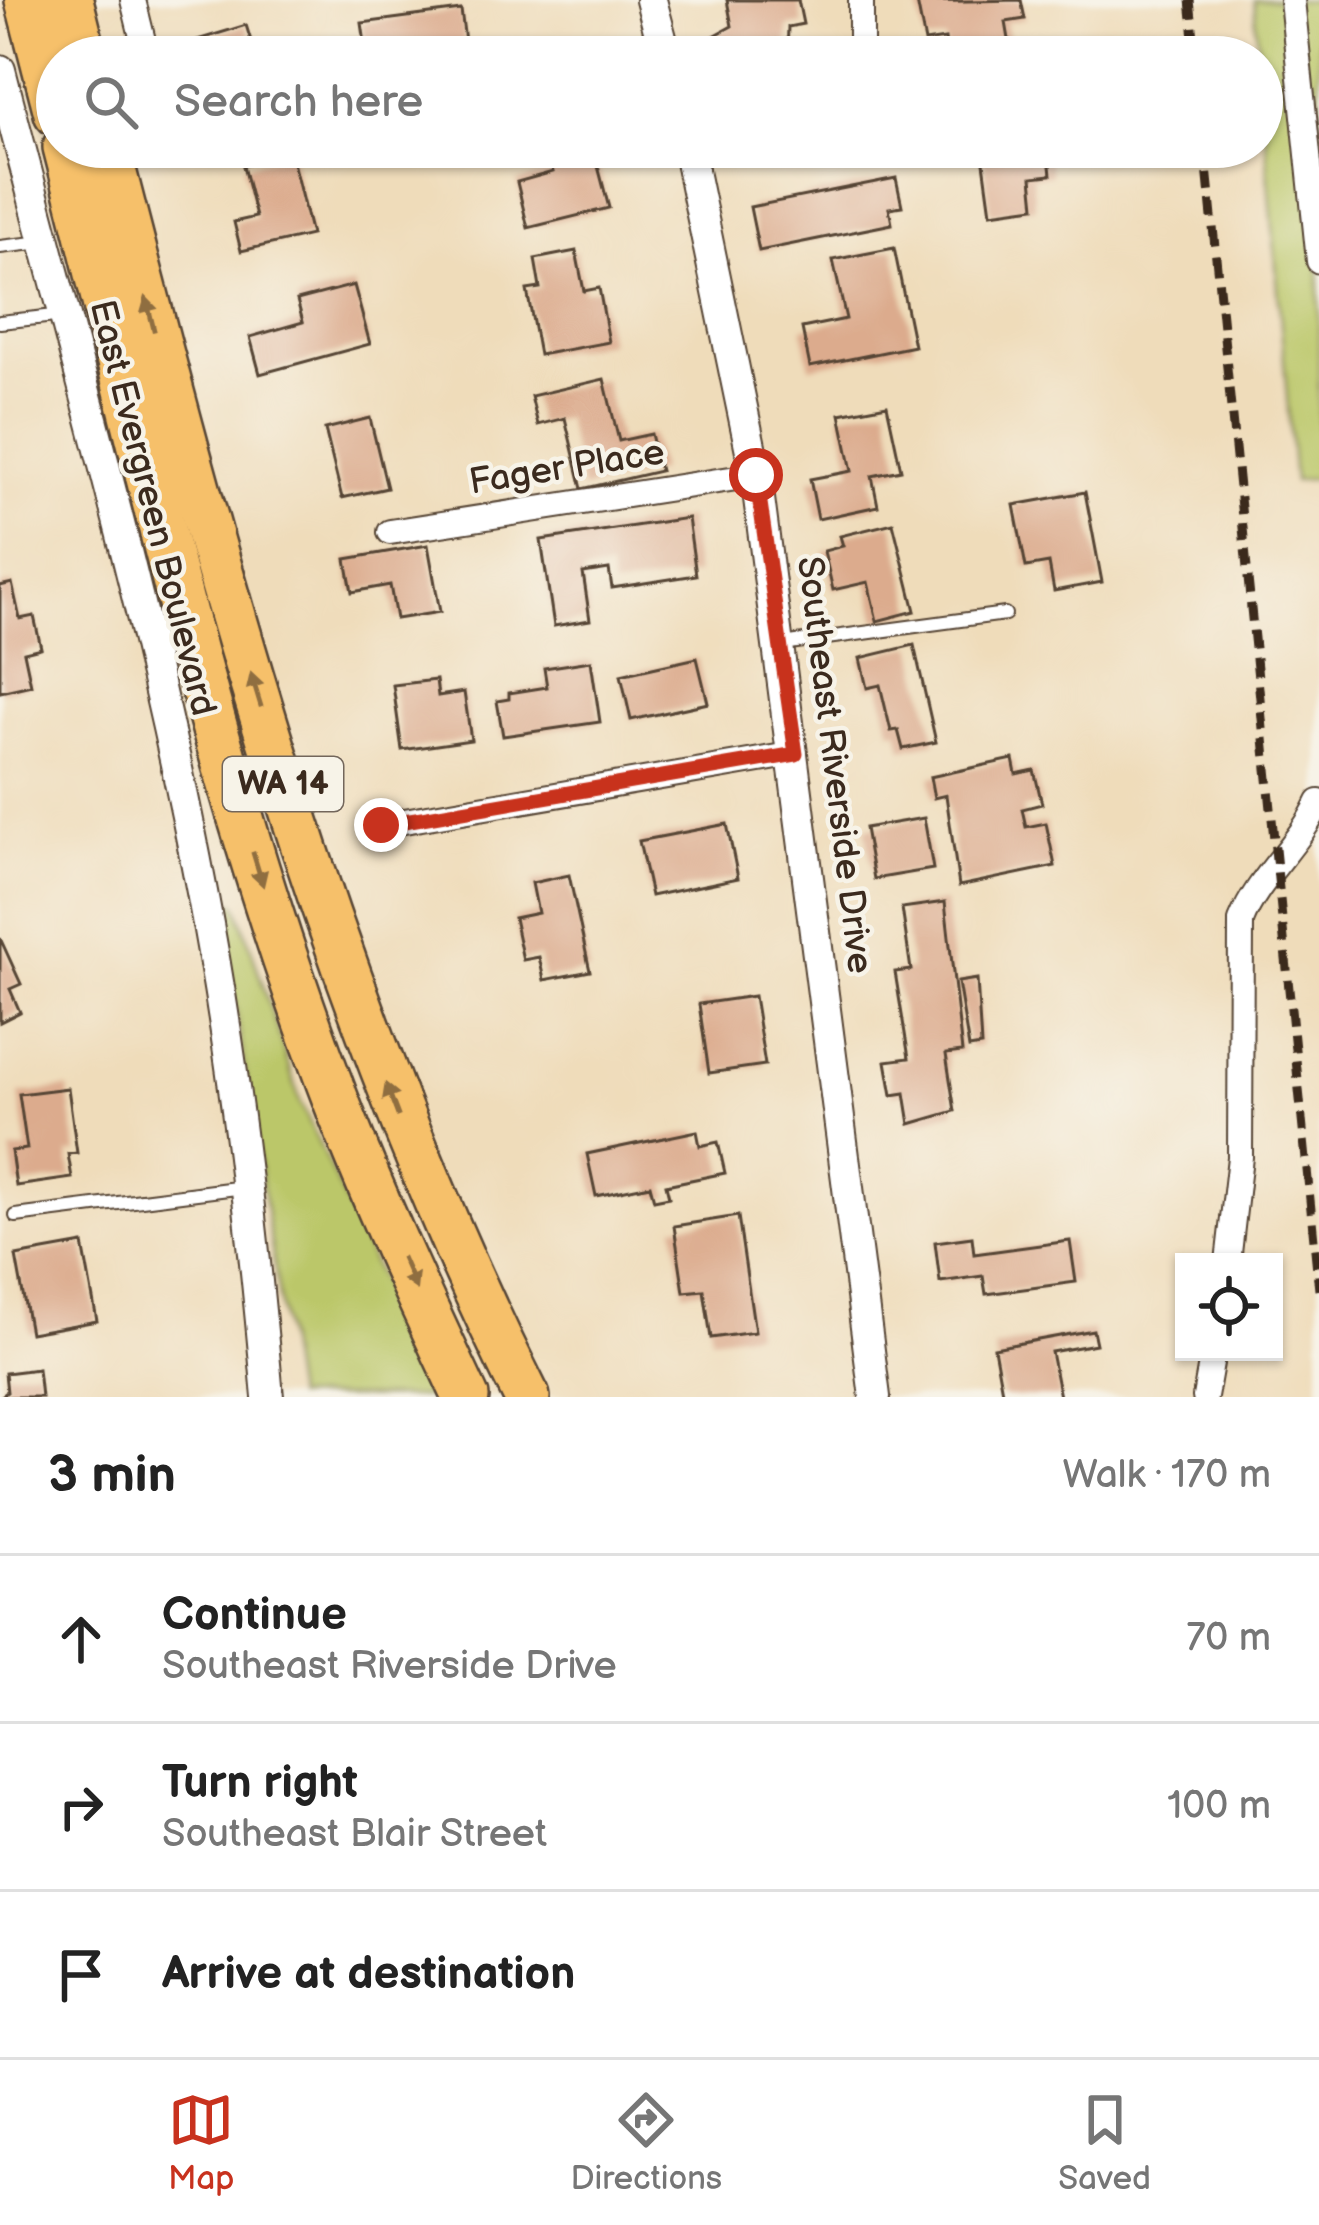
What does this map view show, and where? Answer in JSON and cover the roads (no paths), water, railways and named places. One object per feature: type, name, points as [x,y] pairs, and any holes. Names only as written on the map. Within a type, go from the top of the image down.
[{"type":"highway","points":[[28,0],[37,36]]},
{"type":"highway","points":[[70,0],[79,36]]},
{"type":"highway","name":"WA 14","points":[[71,168],[216,735],[272,916],[334,1097],[466,1397]]},
{"type":"highway","name":"WA 14","points":[[112,168],[194,484],[302,850],[412,1150],[527,1397]]},
{"type":"highway","points":[[412,1150],[479,1244],[562,1397]]},
{"type":"street","points":[[133,0],[142,36]]},
{"type":"street","points":[[651,0],[660,36]]},
{"type":"street","points":[[861,0],[861,36]]},
{"type":"street","points":[[1292,0],[1319,261]]},
{"type":"street","name":"East Evergreen Boulevard","points":[[0,70],[5,107],[64,315],[202,890],[245,1187],[268,1397]]},
{"type":"street","name":"Southeast Riverside Drive","points":[[692,168],[756,475],[796,754],[875,1397]]},
{"type":"street","name":"Fager Place","points":[[390,532],[756,475]]},
{"type":"street","points":[[381,825],[796,754]]},
{"type":"street","points":[[1229,1253],[1240,1157],[1241,921],[1251,896],[1305,832],[1319,802]]},
{"type":"street","points":[[1205,1397],[1211,1361]]},
{"type":"lane","points":[[0,247],[44,242]]},
{"type":"lane","points":[[0,322],[64,315]]},
{"type":"lane","points":[[780,645],[1005,614]]},
{"type":"lane","points":[[16,1216],[245,1187]]},
{"type":"railway","points":[[1190,0],[1194,36]]},
{"type":"railway","points":[[1207,168],[1319,1290]]}]
